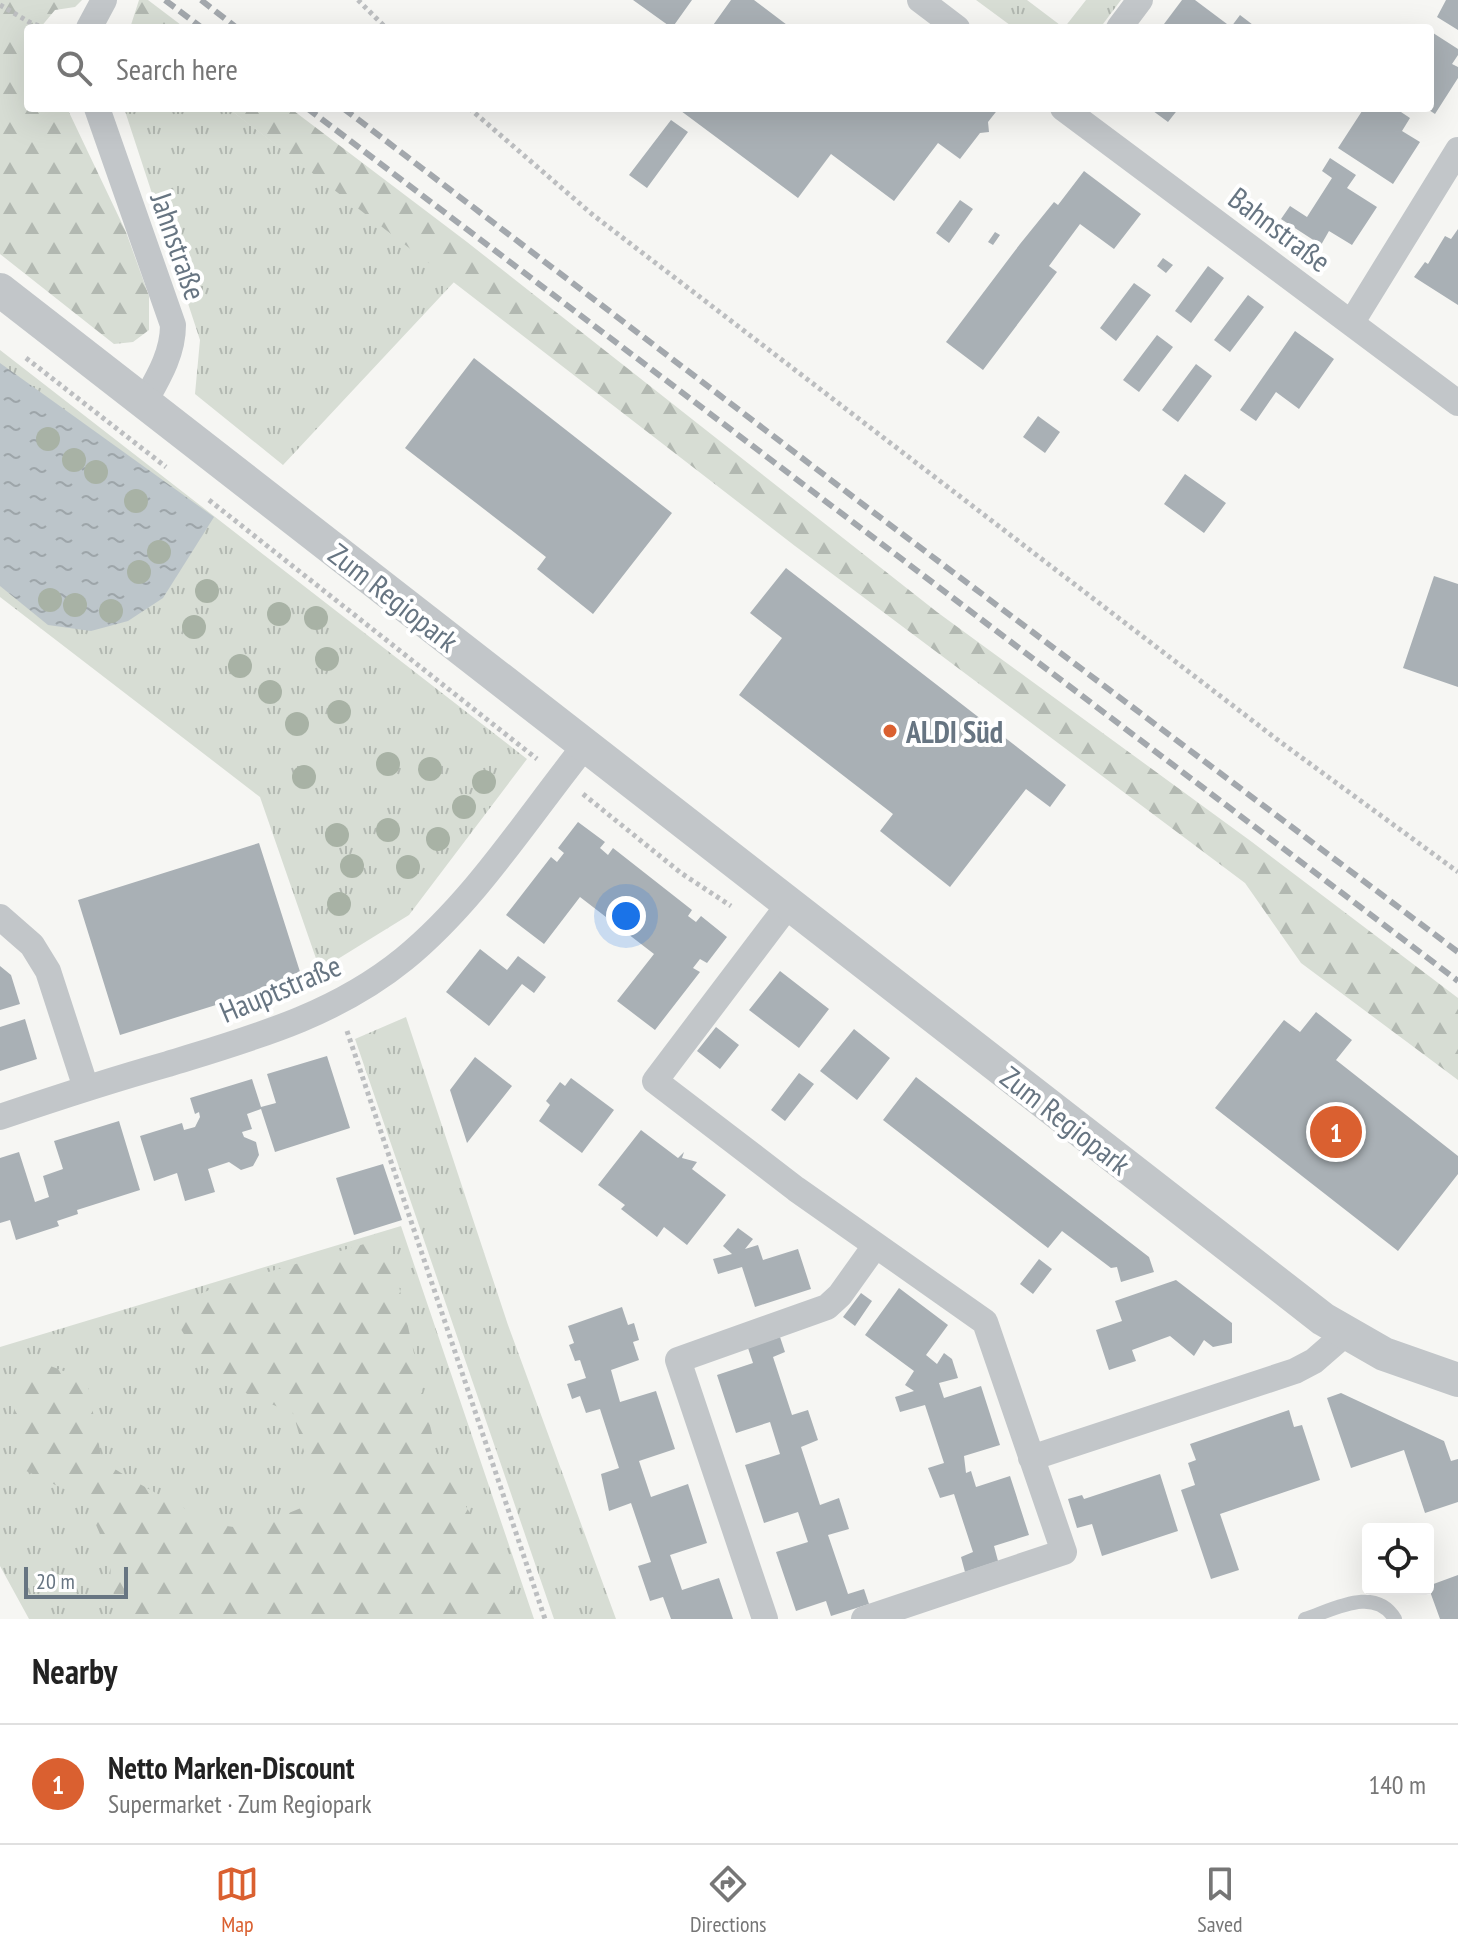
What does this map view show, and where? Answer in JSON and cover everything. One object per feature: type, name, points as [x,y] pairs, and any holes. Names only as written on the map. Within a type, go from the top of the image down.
[{"type":"street","points":[[920,0],[952,24]]},
{"type":"street","points":[[1122,24],[1140,0]]},
{"type":"street","points":[[91,24],[103,1]]},
{"type":"street","name":"Jahnstraße","points":[[98,112],[173,325],[164,366],[144,403]]},
{"type":"street","name":"Bahnstraße","points":[[1068,112],[1458,403]]},
{"type":"street","points":[[1352,322],[1458,150]]},
{"type":"street","name":"Zum Regiopark","points":[[0,290],[584,747],[1345,1334],[1384,1354],[1458,1380]]},
{"type":"street","name":"Hauptstraße","points":[[0,1117],[267,1034],[337,1004],[385,974],[429,936],[463,900],[584,747]]},
{"type":"street","points":[[789,904],[655,1081],[796,1189],[985,1322],[1064,1552],[864,1619]]},
{"type":"street","points":[[0,917],[27,939],[48,971],[86,1088]]},
{"type":"street","points":[[765,1619],[678,1360],[827,1307],[840,1295],[875,1246]]},
{"type":"street","points":[[1031,1458],[1295,1371],[1314,1361],[1345,1334]]},
{"type":"lane","points":[[1305,1619],[1366,1601],[1382,1604],[1395,1619]]},
{"type":"path","points":[[358,0],[382,24]]},
{"type":"path","points":[[0,5],[34,24]]},
{"type":"path","points":[[474,112],[605,225],[1266,731],[1458,872]]},
{"type":"path","points":[[22,355],[170,470]]},
{"type":"path","points":[[200,493],[681,873],[767,933]]},
{"type":"path","points":[[337,1004],[545,1619]]},
{"type":"green space","points":[[0,0],[82,0],[75,7],[55,10],[43,24],[24,24],[24,112],[69,112],[126,232],[149,296],[149,330],[133,342],[114,344],[0,254]]},
{"type":"green space","points":[[139,0],[148,0],[180,24],[131,24]]},
{"type":"green space","points":[[976,0],[1027,0],[1059,24],[1009,24]]},
{"type":"green space","points":[[1086,0],[1121,0],[1103,24],[1067,24]]},
{"type":"green space","points":[[125,112],[233,112],[455,281],[283,465],[195,394],[200,340]]},
{"type":"green space","points":[[233,112],[295,112],[467,242],[937,612],[1252,842],[1458,998],[1458,1080],[1301,963],[1245,883],[795,546]]},
{"type":"green space","points":[[0,350],[527,759],[409,915],[320,970],[260,797],[0,597]]},
{"type":"green space","points":[[406,1017],[508,1325],[616,1619],[554,1619],[355,1039]]},
{"type":"green space","points":[[401,1226],[534,1619],[29,1619],[0,1566],[0,1347]]},
{"type":"green space","points":[[388,1237],[436,1452],[514,1593],[522,1619],[124,1619],[110,1585],[111,1560],[85,1499],[22,1469],[14,1409],[32,1359],[87,1380],[102,1461],[113,1468],[168,1500],[224,1525],[246,1526],[283,1515],[328,1495],[306,1458],[293,1413],[249,1395],[204,1366],[177,1323],[180,1302],[217,1287]]},
{"type":"water","points":[[0,363],[214,517],[163,598],[128,621],[91,631],[48,625],[0,586]]},
{"type":"building","points":[[633,0],[692,0],[675,24],[666,24]]},
{"type":"building","points":[[731,0],[754,0],[786,24],[714,24]]},
{"type":"building","points":[[1182,0],[1195,0],[1227,24],[1164,24]]},
{"type":"building","points":[[1446,0],[1458,0],[1458,30],[1437,17]]},
{"type":"building","points":[[1240,15],[1252,24],[1233,24]]},
{"type":"building","points":[[1434,34],[1458,49],[1452,64],[1458,67],[1458,78],[1435,114],[1432,112]]},
{"type":"building","points":[[682,112],[996,112],[988,122],[989,132],[980,133],[960,159],[938,143],[894,201],[831,154],[798,198]]},
{"type":"building","points":[[1154,112],[1176,112],[1168,122]]},
{"type":"building","points":[[1361,112],[1401,112],[1410,118],[1402,131],[1420,142],[1393,184],[1338,148]]},
{"type":"building","points":[[671,120],[688,132],[647,188],[629,175]]},
{"type":"building","points":[[1330,158],[1356,175],[1347,188],[1377,207],[1352,245],[1329,231],[1321,245],[1281,219],[1290,206],[1307,217],[1332,178],[1322,171]]},
{"type":"building","points":[[1084,171],[1141,214],[1114,249],[1080,224],[1049,266],[1057,272],[983,370],[946,342],[1020,244],[1054,202],[1058,205]]},
{"type":"building","points":[[960,200],[973,209],[949,243],[936,233]]},
{"type":"building","points":[[1458,229],[1458,305],[1414,277],[1425,262],[1428,264],[1445,236],[1451,239]]},
{"type":"building","points":[[995,232],[1000,235],[993,245],[988,242]]},
{"type":"building","points":[[1163,258],[1173,265],[1166,273],[1157,266]]},
{"type":"building","points":[[1208,266],[1224,278],[1191,323],[1175,311]]},
{"type":"building","points":[[1134,283],[1151,295],[1116,341],[1100,328]]},
{"type":"building","points":[[1248,295],[1264,307],[1230,352],[1214,340]]},
{"type":"building","points":[[1295,331],[1334,359],[1299,409],[1276,392],[1256,421],[1240,410]]},
{"type":"building","points":[[1157,335],[1173,347],[1139,392],[1123,380]]},
{"type":"building","points":[[474,358],[672,513],[593,614],[537,569],[546,557],[405,448]]},
{"type":"building","points":[[1196,364],[1212,376],[1178,422],[1162,410]]},
{"type":"building","points":[[1038,416],[1060,432],[1045,453],[1023,437]]},
{"type":"building","points":[[1185,474],[1226,503],[1204,533],[1164,504]]},
{"type":"building","name":"ALDI Süd","points":[[786,568],[1066,785],[1050,807],[1026,789],[950,887],[880,831],[893,814],[739,695],[782,638],[750,613]]},
{"type":"building","points":[[1434,576],[1458,584],[1458,687],[1403,668]]},
{"type":"building","points":[[578,822],[605,842],[600,848],[608,855],[613,848],[692,910],[688,916],[696,922],[701,916],[727,937],[707,963],[700,959],[693,968],[700,972],[655,1030],[617,1001],[654,954],[580,897],[544,944],[506,915],[551,857],[557,862],[564,853],[558,848]]},
{"type":"building","points":[[259,843],[302,978],[120,1035],[78,900]]},
{"type":"building","points":[[480,949],[507,970],[518,956],[546,977],[534,993],[522,984],[489,1026],[446,992]]},
{"type":"building","points":[[0,966],[11,975],[20,1004],[0,1010]]},
{"type":"building","points":[[780,971],[829,1009],[799,1048],[749,1010]]},
{"type":"building","points":[[1316,1012],[1352,1040],[1336,1060],[1458,1156],[1458,1174],[1398,1251],[1215,1108],[1284,1020],[1300,1032]]},
{"type":"building","points":[[25,1019],[37,1059],[0,1071],[0,1027]]},
{"type":"building","points":[[716,1027],[739,1045],[720,1069],[697,1051]]},
{"type":"building","points":[[854,1029],[890,1058],[857,1100],[820,1071]]},
{"type":"building","points":[[327,1056],[350,1128],[275,1152],[261,1109],[247,1114],[252,1129],[242,1132],[244,1137],[256,1142],[259,1155],[253,1166],[241,1170],[229,1162],[208,1169],[215,1192],[185,1201],[177,1173],[154,1181],[140,1136],[182,1123],[184,1130],[195,1127],[200,1117],[199,1112],[195,1114],[190,1098],[252,1079],[261,1107],[276,1103],[267,1074]]},
{"type":"building","points":[[475,1057],[512,1086],[467,1143],[450,1090]]},
{"type":"building","points":[[799,1073],[814,1084],[785,1121],[771,1110]]},
{"type":"building","points":[[916,1077],[1149,1257],[1154,1272],[1121,1282],[1117,1267],[1111,1268],[1062,1231],[1048,1248],[883,1120]]},
{"type":"building","points":[[571,1078],[614,1110],[582,1153],[539,1121],[550,1105],[546,1101],[560,1082],[565,1086]]},
{"type":"building","points":[[119,1121],[140,1190],[77,1210],[78,1214],[57,1221],[59,1226],[16,1240],[10,1220],[0,1223],[0,1158],[19,1152],[35,1202],[49,1197],[43,1176],[63,1169],[54,1141]]},
{"type":"building","points":[[641,1130],[678,1158],[684,1152],[682,1158],[697,1162],[692,1169],[726,1195],[687,1245],[664,1227],[657,1237],[621,1209],[625,1205],[598,1185]]},
{"type":"building","points":[[383,1164],[402,1220],[354,1235],[336,1178]]},
{"type":"building","points":[[738,1228],[753,1239],[745,1249],[758,1245],[763,1260],[798,1249],[811,1289],[755,1307],[742,1267],[718,1274],[713,1259],[732,1254],[723,1246]]},
{"type":"building","points":[[1039,1259],[1052,1269],[1033,1294],[1020,1284]]},
{"type":"building","points":[[1176,1280],[1232,1323],[1232,1343],[1213,1347],[1204,1340],[1194,1356],[1170,1336],[1132,1350],[1136,1361],[1109,1370],[1096,1330],[1122,1321],[1115,1301]]},
{"type":"building","points":[[899,1288],[948,1325],[926,1355],[937,1364],[944,1353],[952,1359],[958,1378],[939,1383],[944,1398],[981,1386],[1000,1445],[964,1456],[966,1473],[971,1471],[976,1487],[1010,1476],[1029,1535],[994,1546],[998,1561],[965,1572],[961,1557],[973,1552],[954,1494],[940,1498],[928,1468],[944,1463],[925,1405],[900,1412],[895,1397],[914,1391],[905,1385],[914,1371],[865,1335]]},
{"type":"building","points":[[861,1293],[872,1301],[855,1326],[843,1317]]},
{"type":"building","points":[[622,1307],[628,1325],[634,1323],[639,1340],[633,1342],[639,1360],[611,1370],[620,1402],[656,1391],[675,1449],[639,1461],[651,1497],[688,1484],[707,1543],[670,1555],[682,1590],[719,1578],[733,1619],[671,1619],[663,1597],[650,1601],[638,1566],[651,1562],[631,1503],[609,1511],[601,1474],[619,1468],[600,1409],[586,1413],[580,1396],[572,1399],[567,1384],[586,1378],[580,1360],[575,1361],[569,1345],[574,1343],[568,1326]]},
{"type":"building","points":[[780,1337],[785,1352],[773,1357],[792,1415],[808,1410],[818,1440],[801,1447],[820,1505],[839,1498],[849,1529],[828,1535],[848,1594],[864,1589],[869,1604],[831,1616],[826,1601],[796,1611],[776,1552],[808,1542],[798,1512],[764,1523],[745,1465],[780,1454],[770,1422],[736,1433],[717,1375],[753,1363],[748,1348]]},
{"type":"building","points":[[1341,1393],[1444,1441],[1451,1461],[1458,1459],[1458,1502],[1425,1513],[1404,1450],[1351,1468],[1327,1398]]},
{"type":"building","points":[[1289,1410],[1294,1427],[1302,1425],[1320,1480],[1220,1514],[1239,1570],[1211,1579],[1181,1490],[1195,1485],[1188,1463],[1196,1460],[1190,1444]]},
{"type":"building","points":[[1160,1474],[1178,1531],[1102,1556],[1092,1524],[1077,1528],[1068,1499],[1082,1495],[1084,1499]]},
{"type":"building","points":[[1458,1575],[1458,1619],[1440,1619],[1431,1595],[1434,1595],[1434,1584]]},
{"type":"railway","points":[[165,0],[197,24]]},
{"type":"railway","points":[[201,0],[232,24]]},
{"type":"railway","points":[[312,112],[1458,981]]},
{"type":"railway","points":[[348,112],[1458,952]]},
{"type":"place","name":"ALDI Süd","points":[[890,731]]},
{"type":"place","name":"Netto Marken-Discount","points":[[1336,1132]]}]
